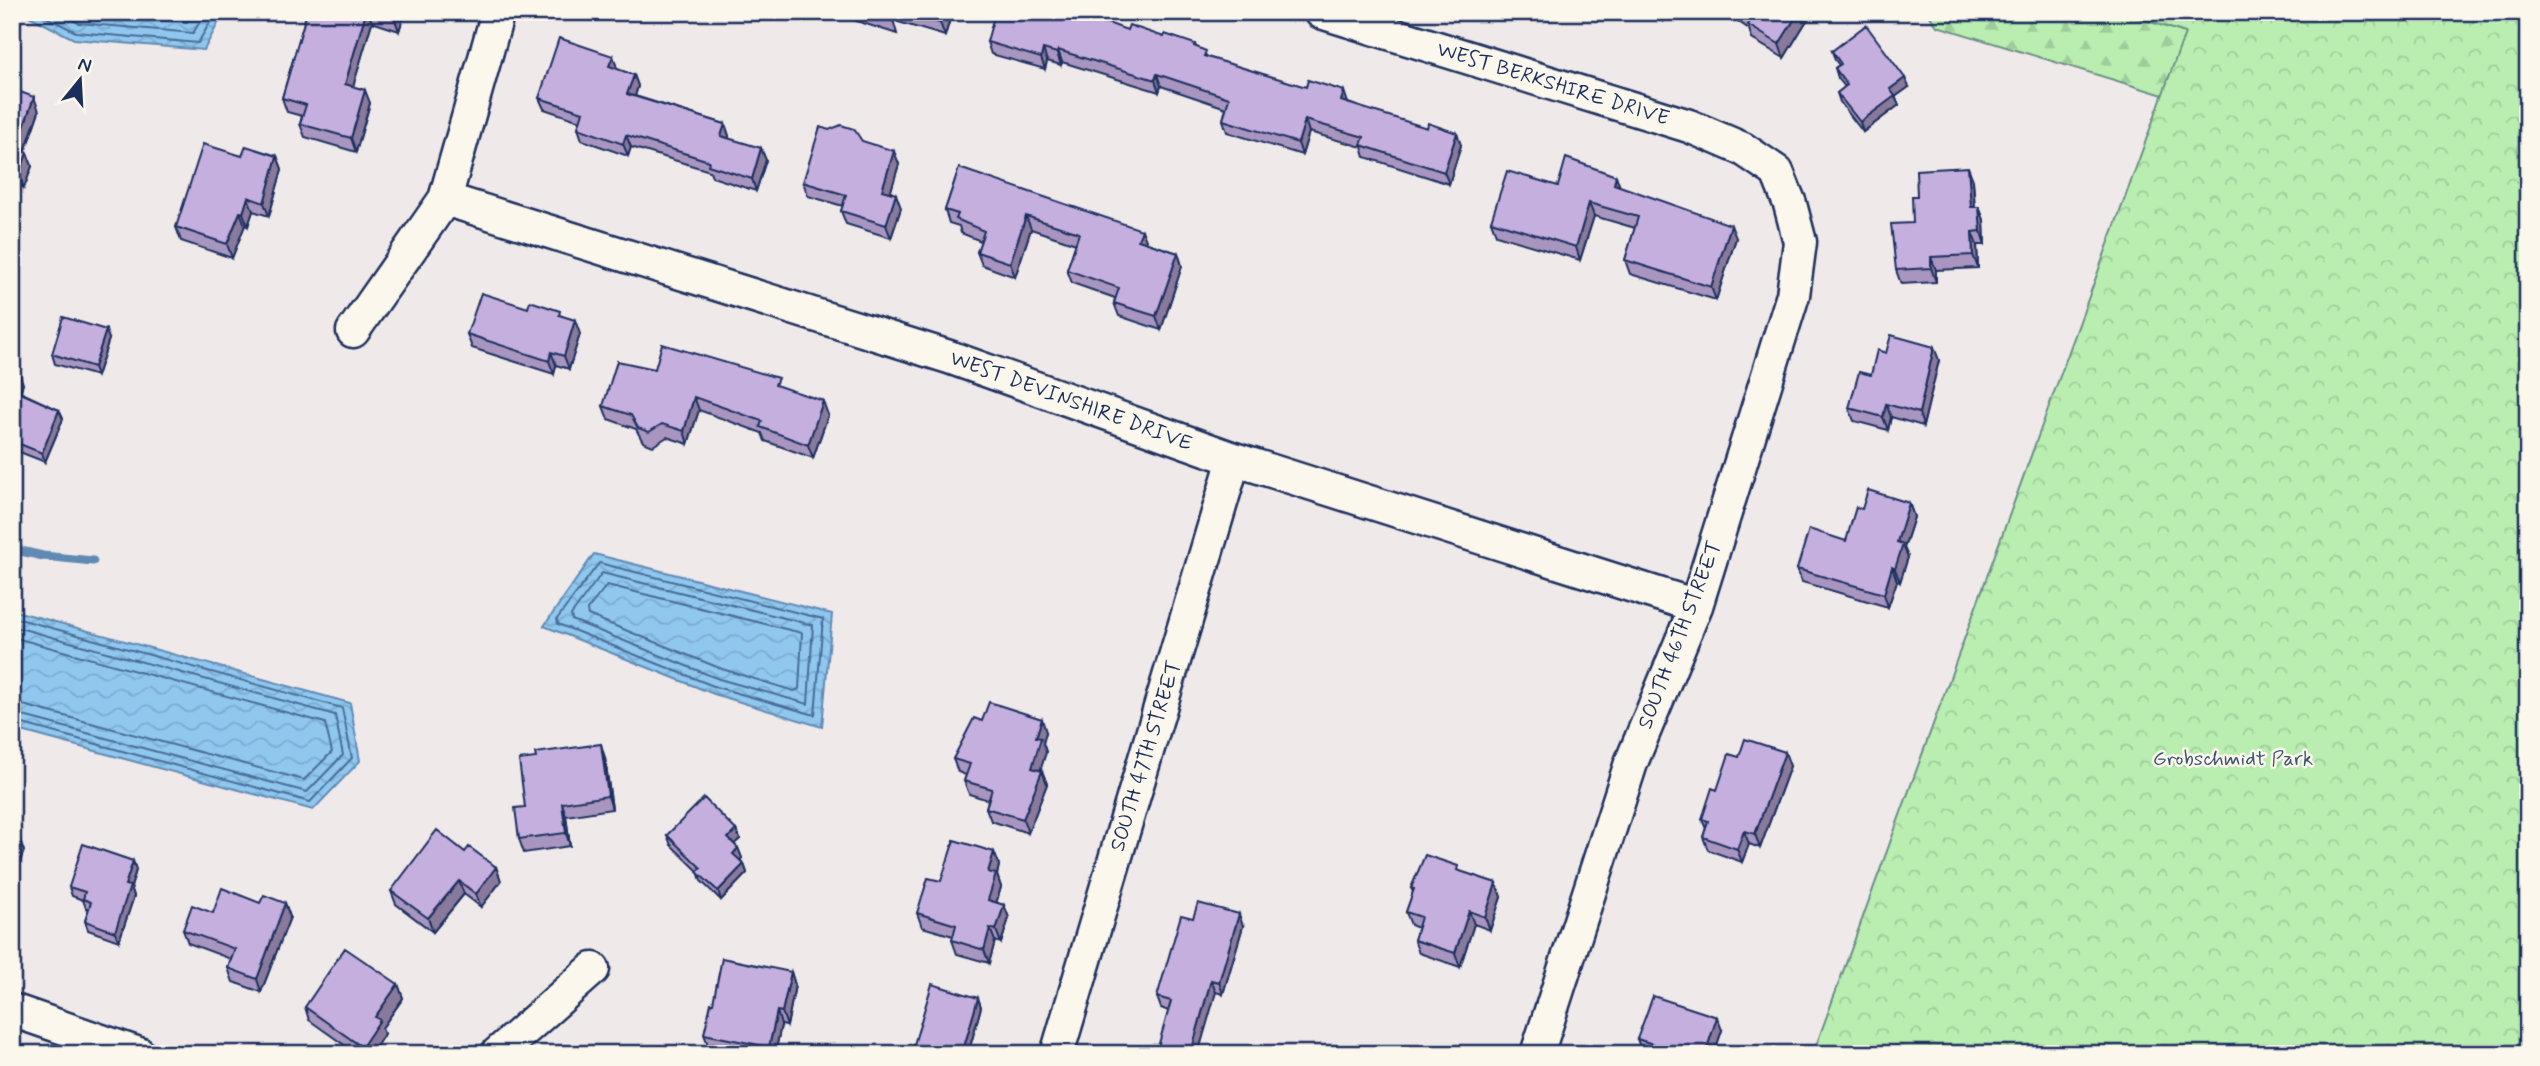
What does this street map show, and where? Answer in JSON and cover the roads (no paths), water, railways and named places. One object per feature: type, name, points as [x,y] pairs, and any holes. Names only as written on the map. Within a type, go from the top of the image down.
[{"type":"street","points":[[353,331],[445,199],[498,12]]},
{"type":"street","name":"WEST BERKSHIRE DRIVE","points":[[1321,12],[1689,126],[1743,149],[1777,172]]},
{"type":"street","name":"SOUTH 46TH STREET","points":[[1537,1054],[1631,763],[1696,606],[1793,295],[1800,242],[1790,204],[1777,172]]},
{"type":"street","name":"WEST DEVINSHIRE DRIVE","points":[[445,199],[948,357],[1234,459],[1696,606]]},
{"type":"street","name":"SOUTH 47TH STREET","points":[[1057,1054],[1234,459]]},
{"type":"street","points":[[497,1054],[593,968]]},
{"type":"street","points":[[12,1010],[139,1054]]},
{"type":"water","points":[[21,12],[224,12],[204,50],[74,39]]},
{"type":"water","points":[[594,554],[832,614],[822,727],[714,694],[544,626]]},
{"type":"water","points":[[12,610],[350,703],[360,761],[313,810],[18,730],[12,727]]},
{"type":"waterway","points":[[12,549],[43,556],[93,561]]},
{"type":"park label","name":"Grobschmidt Park","points":[[2233,759]]}]
